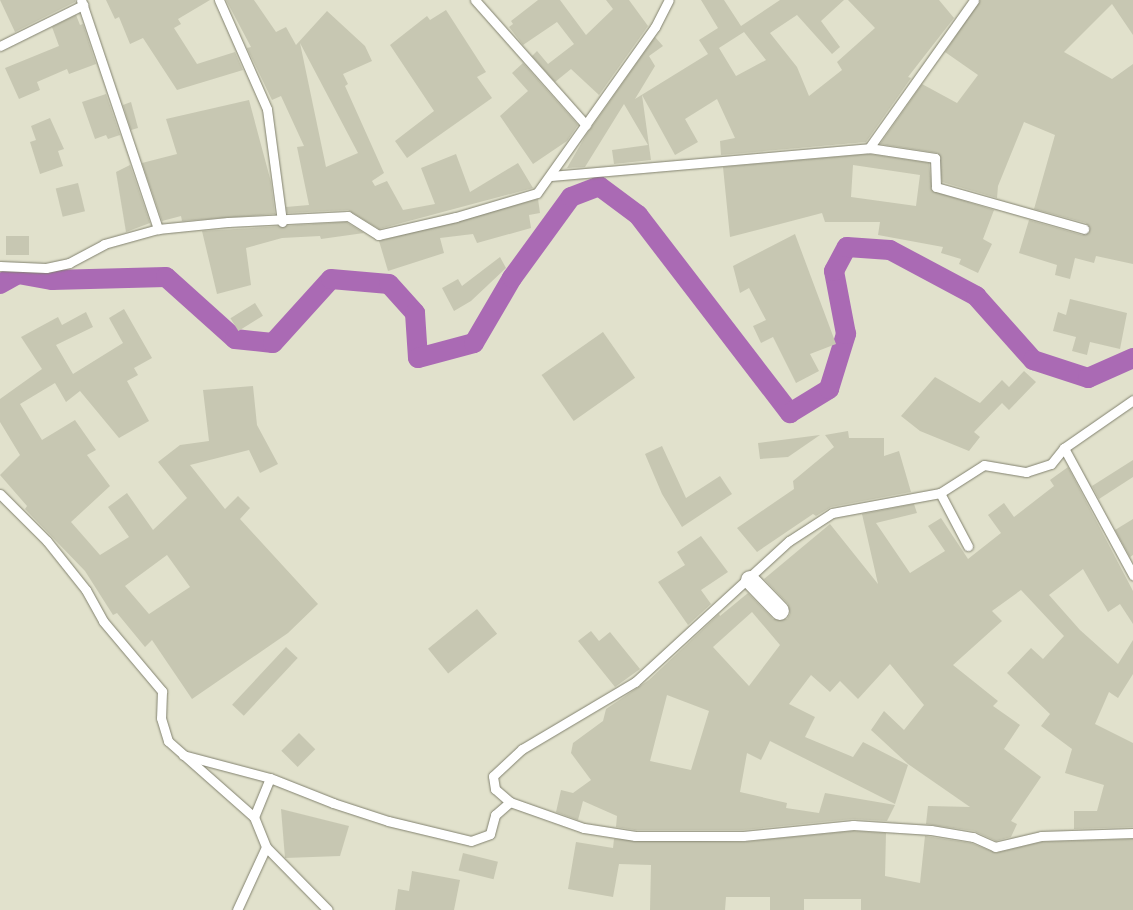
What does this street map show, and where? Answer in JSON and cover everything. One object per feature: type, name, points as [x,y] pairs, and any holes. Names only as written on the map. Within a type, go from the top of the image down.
[{"type":"street","points":[[750,580],[780,611]]},
{"type":"lane","points":[[219,0],[267,108],[282,222]]},
{"type":"lane","points":[[475,0],[586,125]]},
{"type":"lane","points":[[0,266],[46,268],[69,263],[104,244],[158,229],[282,222],[324,215],[348,216],[378,235],[456,217],[537,193],[551,176],[655,27],[668,0]]},
{"type":"lane","points":[[869,148],[974,0]]},
{"type":"lane","points":[[0,46],[82,2],[158,229]]},
{"type":"lane","points":[[551,176],[869,148],[935,158],[936,187],[1084,229]]},
{"type":"lane","points":[[1133,400],[1064,448],[1051,464],[1026,472],[984,465],[940,492],[832,513],[789,541],[750,580],[635,682],[522,749],[493,776],[495,788],[510,802],[584,828],[635,836],[744,836],[853,826],[932,830],[973,837],[994,847],[1041,836],[1133,833]]},
{"type":"lane","points":[[1064,448],[1133,575]]},
{"type":"lane","points":[[940,492],[968,546]]},
{"type":"lane","points":[[0,494],[47,541],[86,590],[103,621],[162,691],[161,718],[168,741],[254,817],[266,847],[328,910]]},
{"type":"lane","points":[[183,755],[270,778],[333,804],[450,839],[471,841],[490,834],[496,815],[510,802]]},
{"type":"lane","points":[[254,817],[270,778]]},
{"type":"lane","points":[[237,910],[266,847]]},
{"type":"building","points":[[0,0],[75,0],[75,2],[15,32]]},
{"type":"building","points":[[106,0],[210,0],[178,19],[181,24],[174,28],[197,64],[235,52],[243,70],[177,90],[143,38],[130,44],[119,17],[115,19]]},
{"type":"building","points":[[226,0],[254,0],[276,32],[286,27],[296,45],[327,11],[365,46],[372,61],[343,74],[348,84],[345,86],[384,173],[372,181],[375,186],[387,181],[403,210],[435,204],[421,168],[456,154],[470,192],[518,163],[533,188],[379,229],[348,210],[287,213],[286,207],[309,205],[297,147],[304,146],[281,96],[272,100],[247,48],[251,47]],"holes":[[[300,43],[358,153],[326,167]]]},
{"type":"building","points":[[538,0],[560,0],[586,35],[613,9],[606,0],[629,0],[648,26],[599,95],[571,69],[555,82],[532,56],[537,51],[548,64],[574,44],[557,22],[523,45],[509,27],[513,24],[511,21]]},
{"type":"building","points":[[701,0],[724,0],[741,26],[780,0],[844,0],[821,21],[840,47],[832,54],[797,15],[770,33],[797,67],[809,96],[842,70],[837,62],[875,28],[848,0],[939,0],[954,18],[908,77],[911,78],[866,142],[721,155],[720,141],[735,138],[717,99],[685,119],[698,142],[675,155],[642,95],[651,160],[614,164],[612,150],[648,145],[624,104],[585,167],[567,168],[586,135],[655,37],[663,46],[649,56],[655,66],[635,99],[708,54],[699,40],[718,28]],"holes":[[[744,32],[766,60],[736,76],[719,48]]]},
{"type":"building","points":[[980,0],[1133,0],[1133,35],[1112,4],[1064,52],[1112,79],[1133,64],[1133,264],[1096,256],[1094,263],[1075,258],[1070,279],[1055,275],[1057,265],[1019,253],[1029,220],[1082,235],[1090,231],[1086,223],[1034,209],[1055,135],[1024,122],[998,186],[997,198],[942,182],[938,153],[880,144],[922,84],[957,103],[978,75],[945,52]]},
{"type":"building","points":[[446,10],[486,72],[477,77],[492,98],[407,158],[395,141],[434,111],[390,45],[427,16],[430,20]]},
{"type":"building","points":[[76,15],[80,25],[83,24],[96,64],[69,74],[67,69],[37,82],[40,90],[19,99],[5,68],[59,46],[52,27]]},
{"type":"building","points":[[523,63],[578,125],[567,141],[533,164],[500,116],[528,91],[512,73]]},
{"type":"building","points":[[106,94],[120,135],[108,139],[106,135],[95,139],[82,102]]},
{"type":"building","points":[[249,100],[271,182],[275,214],[182,221],[181,216],[162,221],[142,163],[177,154],[166,119]]},
{"type":"building","points":[[131,102],[138,128],[131,130],[123,105]]},
{"type":"building","points":[[50,118],[64,149],[58,151],[63,166],[40,174],[30,142],[36,140],[31,126]]},
{"type":"building","points":[[869,154],[929,163],[932,191],[994,210],[983,239],[992,244],[978,273],[959,264],[961,259],[941,253],[943,247],[878,235],[880,222],[825,222],[822,213],[730,237],[723,167]],"holes":[[[853,165],[920,175],[916,206],[851,197]]]},
{"type":"building","points":[[130,165],[150,223],[126,232],[116,172]]},
{"type":"building","points":[[78,183],[85,211],[63,217],[56,189]]},
{"type":"building","points":[[538,199],[540,213],[529,215],[531,228],[477,243],[473,234],[440,238],[444,253],[388,271],[379,241]]},
{"type":"building","points":[[346,222],[364,233],[321,239],[320,236],[282,238],[246,248],[251,285],[217,294],[202,231]]},
{"type":"building","points":[[795,234],[836,344],[810,354],[819,371],[796,383],[773,337],[761,343],[753,326],[766,320],[749,288],[740,293],[733,266]]},
{"type":"building","points":[[6,236],[29,236],[29,255],[6,255]]},
{"type":"building","points":[[500,257],[506,268],[471,301],[454,311],[442,288],[458,279],[462,286]]},
{"type":"building","points":[[1070,299],[1127,313],[1120,349],[1090,342],[1087,355],[1072,351],[1076,337],[1053,331],[1058,312],[1066,315]]},
{"type":"building","points":[[255,303],[263,316],[238,331],[230,318]]},
{"type":"building","points":[[124,309],[152,358],[134,368],[138,375],[127,381],[149,421],[119,438],[80,391],[66,402],[55,383],[20,404],[42,440],[75,420],[96,450],[87,455],[110,486],[71,522],[100,555],[129,537],[108,507],[127,493],[153,530],[187,498],[158,462],[180,445],[209,441],[203,390],[253,386],[257,425],[278,464],[260,473],[249,450],[190,465],[225,509],[238,496],[250,508],[240,519],[318,604],[288,633],[192,699],[152,640],[145,647],[117,613],[113,615],[85,571],[25,509],[27,506],[0,475],[20,455],[0,422],[0,399],[42,369],[21,337],[58,317],[62,325],[86,312],[93,327],[56,345],[73,374],[123,343],[109,318]],"holes":[[[167,555],[190,587],[149,614],[125,586]]]},
{"type":"building","points":[[603,332],[635,378],[574,421],[542,375]]},
{"type":"building","points":[[1024,371],[1036,382],[1009,410],[1002,403],[974,432],[980,437],[969,451],[920,431],[901,416],[935,377],[980,403],[1002,380],[1009,387]]},
{"type":"building","points":[[848,431],[849,438],[884,438],[884,456],[899,451],[911,492],[831,507],[816,516],[813,514],[757,552],[737,528],[794,489],[793,481],[834,447],[825,435]]},
{"type":"building","points":[[820,435],[788,457],[760,459],[758,443]]},
{"type":"building","points":[[662,446],[686,498],[720,476],[732,494],[682,527],[662,494],[645,454]]},
{"type":"building","points":[[1133,460],[1133,477],[1099,499],[1092,486]]},
{"type":"building","points":[[1068,467],[1133,591],[1133,624],[1120,604],[1108,612],[1083,569],[1049,595],[1080,630],[1118,664],[1133,640],[1133,674],[1118,698],[1109,692],[1095,724],[1133,743],[1133,827],[1074,829],[1074,811],[1097,811],[1104,785],[1065,773],[1072,749],[1041,726],[1050,714],[1007,673],[1031,648],[1043,659],[1064,636],[1021,590],[992,611],[1002,621],[953,665],[998,701],[993,706],[1020,725],[1004,749],[1041,777],[1011,821],[1017,824],[1011,837],[996,841],[974,831],[926,824],[928,806],[970,807],[908,764],[871,730],[884,711],[904,730],[924,705],[890,664],[858,699],[840,681],[830,692],[811,675],[789,704],[815,717],[805,737],[853,757],[863,742],[908,765],[895,804],[770,741],[761,760],[747,753],[740,792],[787,803],[786,808],[819,813],[825,793],[895,805],[887,821],[853,819],[743,830],[635,830],[616,827],[617,816],[583,801],[578,820],[556,812],[561,790],[573,793],[591,780],[571,753],[573,743],[603,721],[606,709],[649,680],[719,614],[720,616],[748,593],[773,619],[787,619],[790,614],[788,604],[764,579],[830,524],[878,584],[862,514],[914,504],[917,513],[876,523],[910,573],[945,551],[928,526],[941,518],[968,559],[1001,533],[988,515],[1004,503],[1014,517],[1054,486],[1050,480]],"holes":[[[752,612],[780,645],[749,686],[713,647]],[[667,695],[709,711],[691,770],[650,761]]]},
{"type":"building","points":[[1133,519],[1133,555],[1130,557],[1115,530]]},
{"type":"building","points":[[701,536],[728,572],[701,590],[711,604],[688,625],[658,582],[685,565],[677,552]]},
{"type":"building","points":[[477,609],[497,634],[448,674],[428,649]]},
{"type":"building","points":[[591,631],[599,641],[610,632],[640,669],[615,687],[578,641]]},
{"type":"building","points":[[286,647],[298,658],[244,716],[232,705]]},
{"type":"building","points":[[299,733],[315,749],[298,767],[281,751]]},
{"type":"building","points":[[281,809],[349,826],[340,856],[285,858]]},
{"type":"building","points":[[853,831],[886,833],[885,876],[920,883],[925,836],[971,843],[996,853],[1041,842],[1133,839],[1133,910],[861,910],[861,899],[804,899],[804,910],[770,910],[770,897],[726,897],[725,910],[650,910],[651,865],[619,864],[613,897],[568,889],[576,842],[613,848],[614,839],[743,842]]},
{"type":"building","points":[[463,853],[498,862],[494,879],[459,870]]},
{"type":"building","points":[[412,871],[460,880],[454,910],[395,910],[398,889],[409,891]]},
{"type":"waterway","points":[[0,284],[18,274],[52,280],[166,277],[235,339],[273,343],[331,279],[389,284],[415,313],[418,358],[474,343],[512,278],[571,197],[599,186],[638,215],[790,413],[829,389],[846,334],[834,271],[847,247],[890,250],[976,296],[1033,360],[1088,378],[1133,358]]}]
